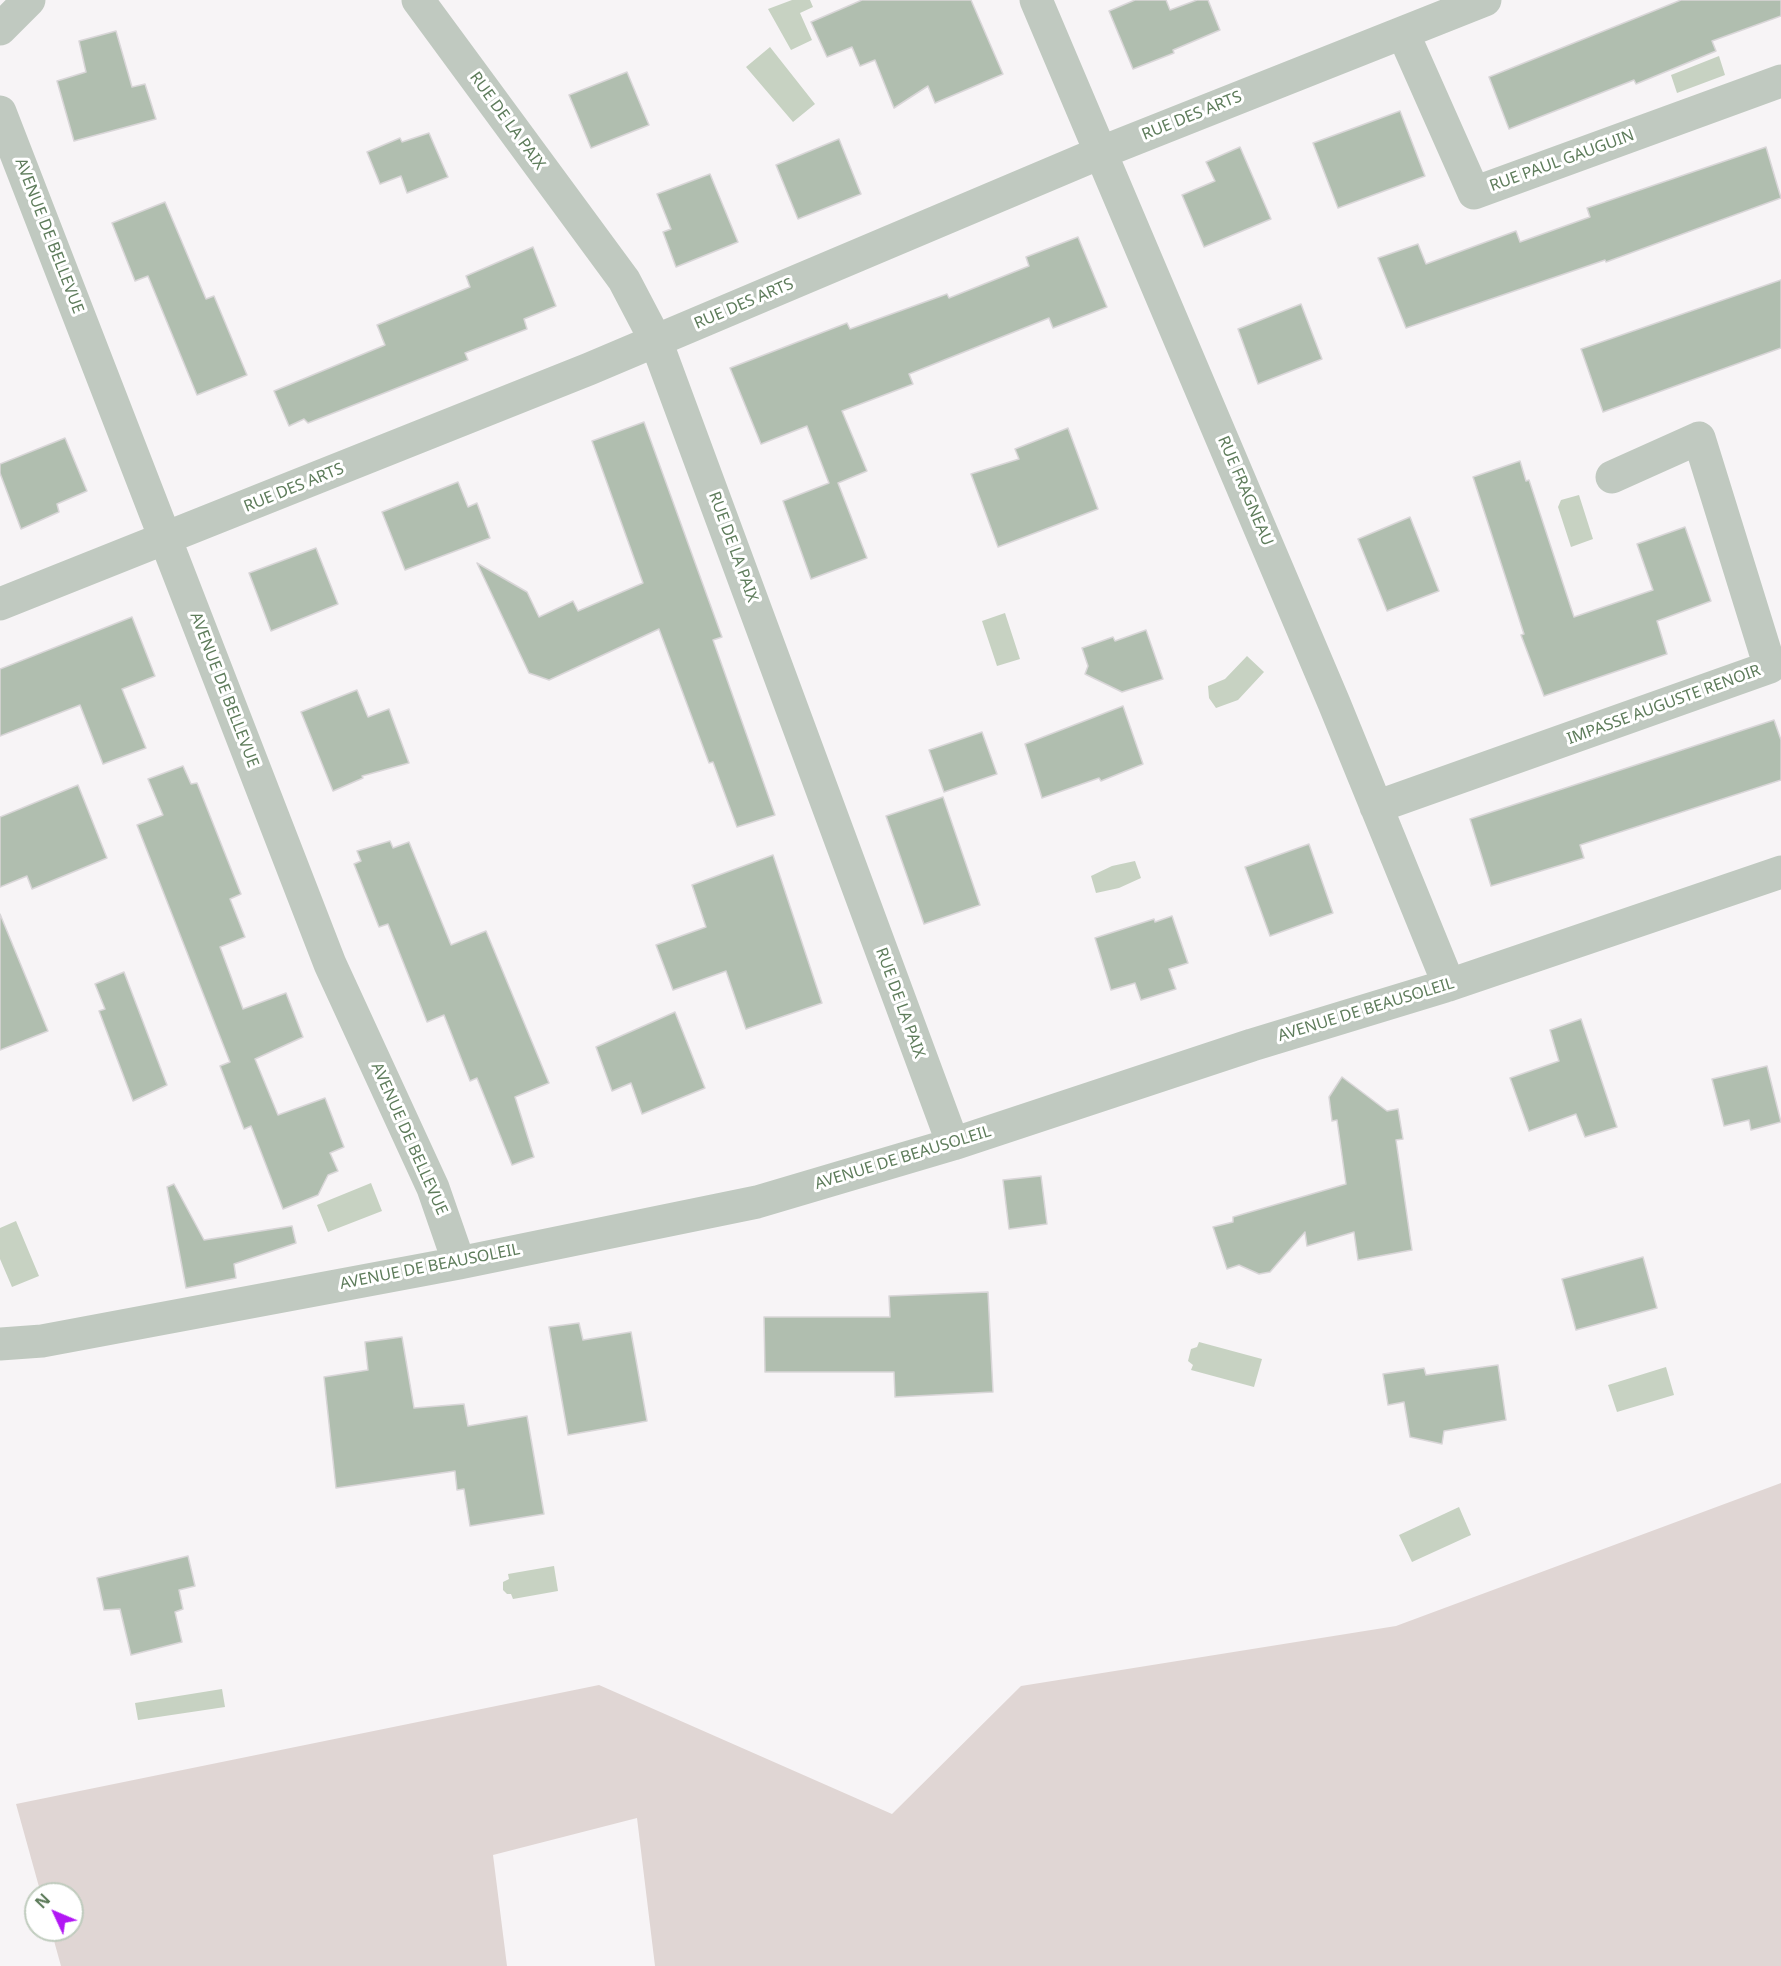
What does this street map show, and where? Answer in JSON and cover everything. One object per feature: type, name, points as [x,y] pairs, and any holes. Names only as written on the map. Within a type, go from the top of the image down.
[{"type":"street","points":[[0,29],[29,0]]},
{"type":"street","name":"RUE DE LA PAIX","points":[[418,0],[624,280],[656,341],[952,1144]]},
{"type":"street","name":"RUE FRAGNEAU","points":[[1036,0],[1102,152],[1449,985]]},
{"type":"street","name":"RUE DES ARTS","points":[[0,604],[656,341],[1102,152],[1485,0]]},
{"type":"street","name":"RUE PAUL GAUGUIN","points":[[1403,33],[1474,193],[1781,81]]},
{"type":"street","name":"AVENUE DE BELLEVUE","points":[[0,112],[330,964],[433,1188],[459,1263]]},
{"type":"street","name":"IMPASSE AUGUSTE RENOIR","points":[[1376,807],[1770,667],[1700,438],[1612,477]]},
{"type":"street","name":"AVENUE DE BEAUSOLEIL","points":[[0,1344],[42,1341],[459,1263],[757,1202],[952,1144],[1252,1045],[1449,985],[1781,872]]},
{"type":"shaded area","points":[[792,0],[810,0],[813,7],[800,13],[812,40],[791,50],[768,9]]},
{"type":"shaded area","points":[[770,47],[815,104],[793,122],[746,67]]},
{"type":"shaded area","points":[[1719,56],[1725,75],[1677,93],[1671,75]]},
{"type":"shaded area","points":[[1579,495],[1593,539],[1571,547],[1558,507],[1561,500]]},
{"type":"shaded area","points":[[1005,613],[1020,659],[997,666],[982,621]]},
{"type":"shaded area","points":[[1247,656],[1264,672],[1238,700],[1216,708],[1209,698],[1208,686],[1225,679]]},
{"type":"shaded area","points":[[1135,861],[1141,878],[1119,888],[1096,893],[1091,876],[1112,866]]},
{"type":"shaded area","points":[[371,1183],[382,1211],[328,1232],[317,1205]]},
{"type":"shaded area","points":[[16,1221],[39,1276],[12,1287],[0,1259],[0,1228]]},
{"type":"shaded area","points":[[1199,1342],[1262,1359],[1254,1387],[1191,1370],[1193,1365],[1188,1361],[1191,1349],[1197,1347]]},
{"type":"shaded area","points":[[1666,1367],[1674,1395],[1617,1412],[1608,1385]]},
{"type":"shaded area","points":[[1781,1483],[1781,1966],[655,1966],[637,1818],[493,1855],[507,1966],[61,1966],[54,1942],[84,1942],[84,1882],[38,1882],[16,1804],[599,1685],[892,1814],[1021,1686],[1396,1626]]},
{"type":"shaded area","points":[[1459,1507],[1471,1535],[1412,1562],[1399,1535]]},
{"type":"shaded area","points":[[554,1566],[558,1591],[513,1599],[511,1594],[503,1590],[503,1582],[509,1579],[508,1574]]},
{"type":"shaded area","points":[[222,1689],[225,1707],[138,1720],[135,1703]]},
{"type":"building","points":[[862,0],[971,0],[1003,74],[935,103],[928,86],[894,108],[875,60],[860,66],[852,47],[827,57],[811,22]]},
{"type":"building","points":[[1135,0],[1166,0],[1170,10],[1197,0],[1208,0],[1220,30],[1173,50],[1174,53],[1133,69],[1109,11]]},
{"type":"building","points":[[1681,0],[1781,0],[1781,16],[1712,41],[1716,51],[1636,84],[1634,80],[1509,129],[1489,77]]},
{"type":"building","points":[[116,31],[132,87],[145,84],[156,119],[74,141],[57,81],[86,72],[79,41]]},
{"type":"building","points":[[627,72],[649,125],[591,148],[569,95]]},
{"type":"building","points":[[1400,111],[1425,176],[1338,208],[1313,143]]},
{"type":"building","points":[[429,133],[448,177],[407,193],[401,176],[380,184],[367,152],[400,138],[402,142]]},
{"type":"building","points":[[839,139],[861,194],[798,219],[776,165]]},
{"type":"building","points":[[1240,147],[1271,219],[1204,247],[1182,195],[1215,181],[1206,162]]},
{"type":"building","points":[[1766,147],[1781,198],[1606,262],[1605,260],[1406,328],[1378,258],[1418,244],[1426,264],[1516,231],[1520,242],[1590,217],[1587,208]]},
{"type":"building","points":[[710,174],[738,242],[676,267],[663,232],[671,229],[657,194]]},
{"type":"building","points":[[165,202],[206,299],[214,296],[247,375],[197,395],[148,276],[135,281],[112,223]]},
{"type":"building","points":[[1078,237],[1107,307],[1053,328],[1049,318],[909,374],[913,384],[842,411],[867,471],[838,483],[867,558],[811,579],[783,501],[829,483],[807,426],[761,444],[730,368],[847,323],[850,329],[947,294],[949,298],[1029,266],[1026,257]]},
{"type":"building","points":[[533,247],[556,306],[524,319],[527,329],[465,353],[468,360],[308,423],[304,419],[289,426],[274,391],[385,345],[377,325],[470,287],[466,276]]},
{"type":"building","points":[[1781,280],[1781,348],[1603,412],[1581,349]]},
{"type":"building","points":[[1301,304],[1322,359],[1258,384],[1238,329]]},
{"type":"building","points":[[644,422],[722,637],[713,640],[775,815],[737,827],[713,762],[709,763],[659,629],[549,680],[529,673],[477,563],[527,592],[539,617],[573,601],[578,611],[643,583],[592,441]]},
{"type":"building","points":[[1068,428],[1098,509],[998,547],[971,474],[1019,459],[1015,449]]},
{"type":"building","points":[[65,438],[87,491],[57,504],[59,512],[21,529],[0,473],[0,464]]},
{"type":"building","points":[[1520,461],[1526,481],[1529,480],[1574,617],[1653,590],[1637,544],[1685,527],[1711,601],[1657,621],[1667,654],[1544,696],[1521,635],[1524,634],[1473,477]]},
{"type":"building","points":[[458,482],[468,507],[477,503],[490,538],[405,570],[382,512]]},
{"type":"building","points":[[1410,517],[1439,591],[1387,611],[1358,539]]},
{"type":"building","points":[[316,548],[338,604],[271,631],[249,573]]},
{"type":"building","points":[[132,617],[155,676],[122,689],[146,748],[103,764],[80,705],[0,736],[0,669]]},
{"type":"building","points":[[1146,630],[1163,679],[1122,692],[1085,674],[1088,666],[1082,648],[1113,637],[1115,641]]},
{"type":"building","points":[[357,690],[368,717],[389,709],[409,763],[362,776],[363,778],[333,791],[301,712]]},
{"type":"building","points":[[1123,706],[1143,764],[1101,781],[1099,778],[1042,798],[1025,744]]},
{"type":"building","points":[[1774,720],[1781,740],[1781,780],[1580,845],[1584,858],[1491,886],[1470,819]]},
{"type":"building","points":[[982,732],[997,774],[944,792],[929,750]]},
{"type":"building","points":[[183,766],[191,784],[197,783],[241,894],[230,899],[245,937],[220,947],[243,1009],[286,993],[303,1037],[255,1059],[278,1115],[325,1098],[344,1147],[330,1153],[338,1171],[328,1175],[318,1195],[283,1209],[251,1126],[244,1129],[220,1066],[230,1062],[137,825],[163,815],[148,779]]},
{"type":"building","points":[[78,785],[107,858],[32,889],[27,876],[0,887],[0,817]]},
{"type":"building","points":[[943,797],[980,905],[924,924],[886,816]]},
{"type":"building","points":[[390,841],[393,848],[409,842],[451,945],[486,931],[549,1083],[515,1097],[534,1157],[512,1165],[477,1078],[470,1081],[444,1015],[427,1022],[388,924],[379,927],[354,864],[361,861],[357,851]]},
{"type":"building","points":[[1309,844],[1333,913],[1270,936],[1245,867]]},
{"type":"building","points":[[773,855],[822,1003],[746,1029],[726,971],[673,990],[656,945],[706,927],[692,885]]},
{"type":"building","points":[[0,914],[48,1031],[0,1050]]},
{"type":"building","points":[[1172,916],[1188,963],[1169,969],[1176,989],[1141,1000],[1135,983],[1111,990],[1095,938],[1154,919],[1155,922]]},
{"type":"building","points":[[124,972],[167,1085],[133,1101],[99,1011],[105,1009],[95,984]]},
{"type":"building","points":[[675,1012],[705,1088],[642,1114],[631,1083],[612,1091],[596,1047]]},
{"type":"building","points":[[1581,1019],[1617,1127],[1585,1137],[1576,1114],[1529,1131],[1510,1078],[1559,1061],[1550,1030]]},
{"type":"building","points":[[1767,1066],[1781,1122],[1751,1130],[1749,1120],[1724,1126],[1712,1079]]},
{"type":"building","points":[[1342,1077],[1387,1111],[1398,1109],[1403,1139],[1396,1140],[1412,1250],[1358,1260],[1354,1232],[1307,1246],[1305,1232],[1270,1272],[1259,1274],[1239,1265],[1227,1269],[1213,1227],[1233,1222],[1233,1217],[1346,1184],[1337,1120],[1332,1121],[1329,1097]]},
{"type":"building","points":[[1041,1176],[1047,1224],[1009,1229],[1003,1180]]},
{"type":"building","points":[[174,1184],[204,1240],[292,1226],[296,1243],[234,1264],[236,1278],[186,1288],[167,1187]]},
{"type":"building","points":[[1643,1257],[1657,1308],[1576,1330],[1562,1279]]},
{"type":"building","points":[[988,1292],[993,1392],[895,1397],[894,1372],[765,1372],[764,1317],[890,1317],[889,1296]]},
{"type":"building","points":[[579,1323],[583,1340],[631,1332],[647,1421],[568,1435],[549,1327]]},
{"type":"building","points":[[402,1337],[414,1408],[464,1404],[468,1426],[527,1416],[544,1514],[470,1526],[464,1489],[457,1490],[455,1471],[336,1488],[324,1377],[368,1370],[365,1342]]},
{"type":"building","points":[[1498,1365],[1506,1420],[1444,1431],[1442,1444],[1410,1437],[1404,1402],[1388,1405],[1383,1374],[1424,1368],[1426,1375]]},
{"type":"building","points":[[188,1556],[195,1586],[179,1590],[183,1609],[175,1612],[182,1642],[131,1655],[120,1609],[104,1610],[97,1578]]}]
